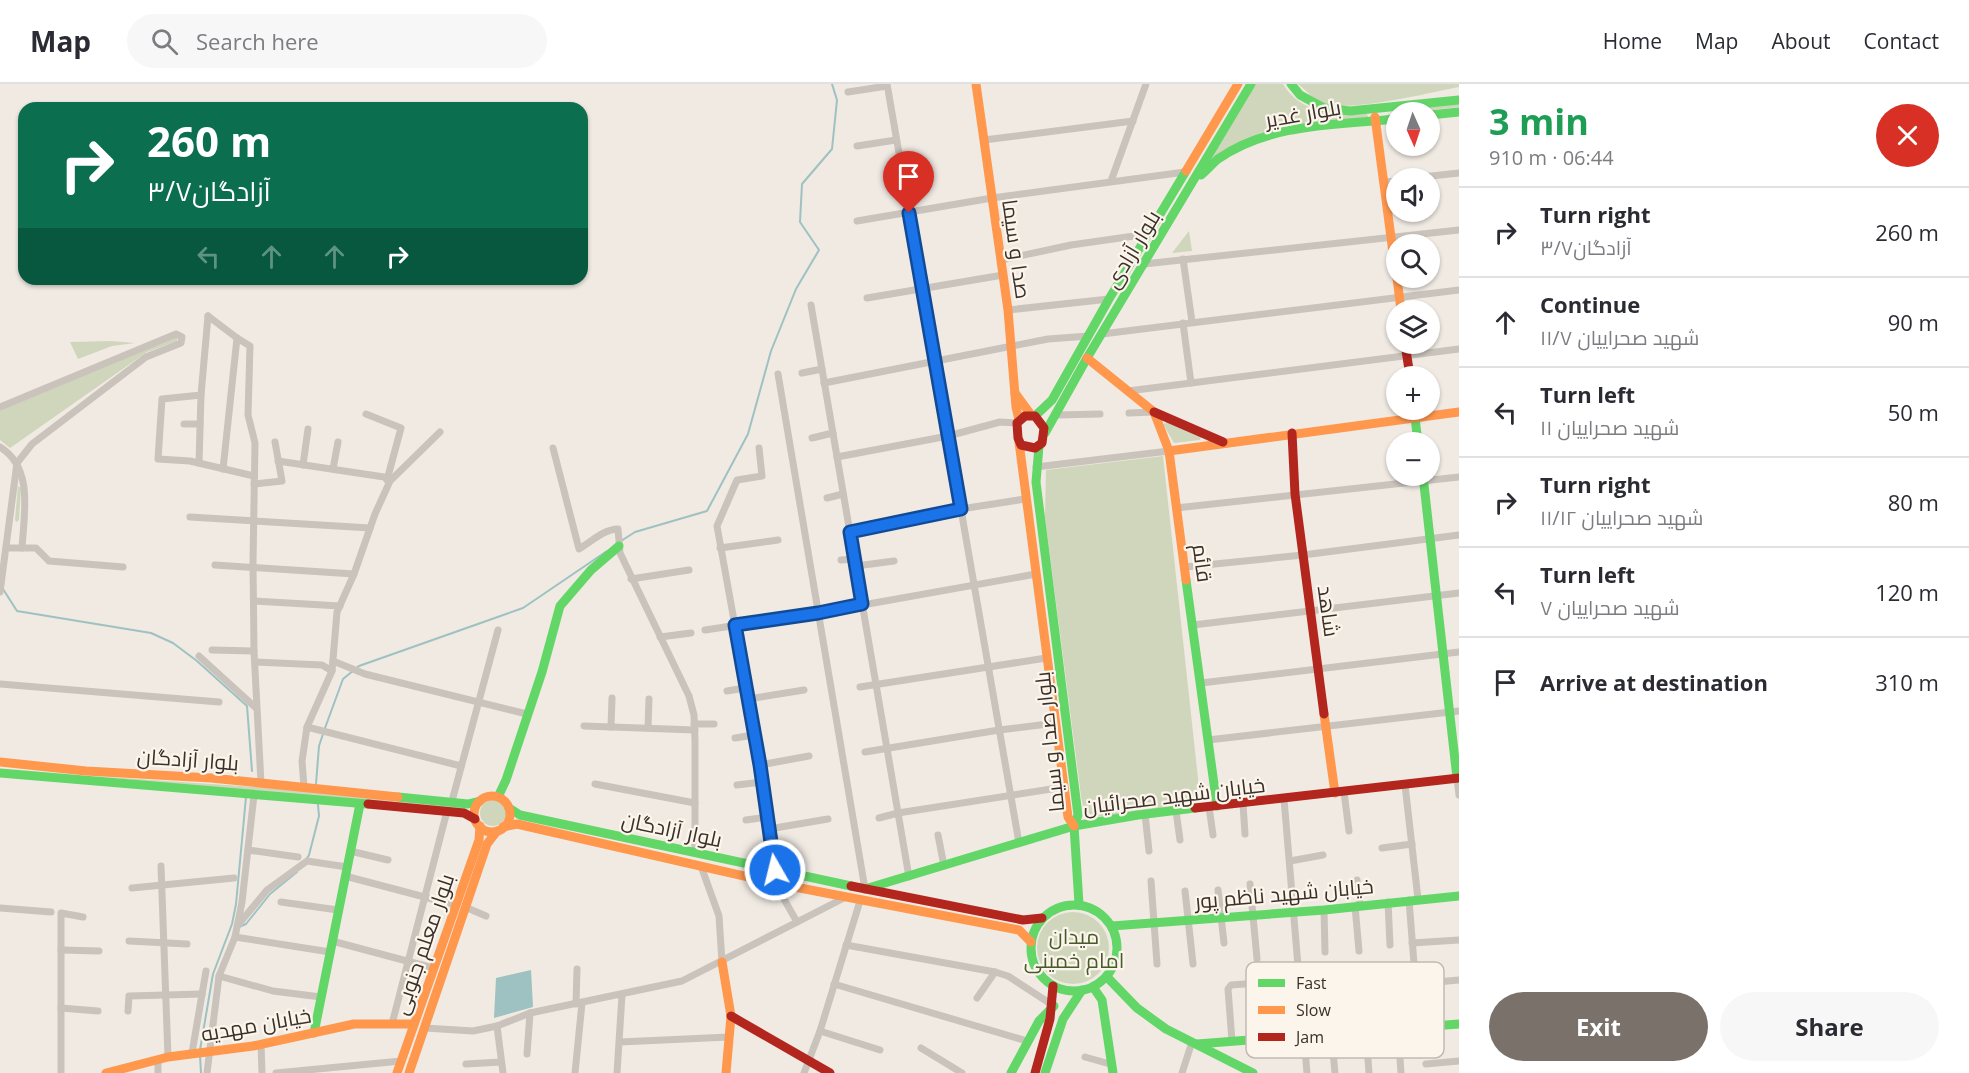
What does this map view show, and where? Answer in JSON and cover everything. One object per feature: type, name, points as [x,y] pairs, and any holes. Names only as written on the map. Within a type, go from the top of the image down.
[{"type":"main road","name":"صدا و سیما","points":[[976,84],[1008,310],[1018,422]]},
{"type":"main road","name":"بلوار آزادی","points":[[1033,415],[1052,400],[1109,299],[1238,84]]},
{"type":"main road","name":"بلوار آزادی","points":[[1045,433],[1087,358],[1251,84]]},
{"type":"main road","name":"بلوار غدیر","points":[[1292,84],[1300,95],[1324,108],[1350,111],[1459,100]]},
{"type":"main road","points":[[1374,109],[1391,234]]},
{"type":"main road","points":[[1440,114],[1459,112]]},
{"type":"main road","name":"بلوار غدیر","points":[[1193,183],[1218,159],[1265,136],[1301,128],[1386,120]]},
{"type":"main road","points":[[1163,208],[1173,215]]},
{"type":"main road","points":[[1398,288],[1400,300]]},
{"type":"main road","points":[[1407,355],[1409,366]]},
{"type":"main road","points":[[1087,358],[1154,412],[1222,442]]},
{"type":"main road","points":[[1015,393],[1040,420],[1045,433],[1039,446],[1030,449],[1019,442],[1018,422],[1025,416],[1033,415]]},
{"type":"main road","name":"قائم","points":[[1154,412],[1168,450],[1208,740],[1213,807]]},
{"type":"main road","points":[[1440,413],[1459,412]]},
{"type":"main road","points":[[1168,450],[1386,418]]},
{"type":"main road","name":"شاهد","points":[[1292,433],[1295,494],[1326,728],[1340,792]]},
{"type":"main road","name":"بلوار صدا و سیما","points":[[1019,442],[1068,817],[1074,826]]},
{"type":"main road","name":"بلوار صدا و سیما","points":[[1039,446],[1036,465],[1078,815],[1074,826]]},
{"type":"main road","points":[[1020,460],[1030,456],[1036,465]]},
{"type":"main road","points":[[1424,486],[1443,654],[1454,712],[1458,778]]},
{"type":"main road","points":[[498,797],[506,780],[542,672],[560,606],[591,570],[619,546]]},
{"type":"main road","name":"بلوار آزادگان","points":[[0,762],[75,770],[261,783],[468,804],[480,801]]},
{"type":"main road","points":[[74,781],[77,774],[75,770]]},
{"type":"main road","points":[[93,782],[88,778],[89,774],[94,771]]},
{"type":"main road","name":"بلوار آزادگان","points":[[0,773],[447,811],[464,813],[478,823]]},
{"type":"main road","name":"خیابان شهید صحرائیان","points":[[865,889],[1074,826],[1145,814],[1458,778]]},
{"type":"main road","points":[[488,796],[498,797],[509,808],[509,820],[500,829],[486,830],[478,823],[475,808],[488,796]]},
{"type":"main road","points":[[314,1033],[360,804]]},
{"type":"main road","name":"بلوار آزادگان","points":[[509,808],[520,814],[911,899],[916,907],[1019,930],[1031,942]]},
{"type":"main road","name":"بلوار معلم جنوبی","points":[[409,1073],[451,950],[460,906],[479,840],[478,823]]},
{"type":"main road","name":"بلوار آزادگان","points":[[500,829],[517,824],[860,901],[1023,920],[1042,918]]},
{"type":"main road","points":[[1074,826],[1079,904]]},
{"type":"main road","name":"بلوار معلم جنوبی","points":[[397,1073],[441,946],[487,844],[500,829]]},
{"type":"main road","points":[[743,876],[745,864]]},
{"type":"main road","name":"خیابان شهید ناظم پور","points":[[1112,926],[1324,910],[1459,896]]},
{"type":"main road","points":[[1079,904],[1104,915],[1117,939],[1118,952],[1107,977],[1093,987],[1082,990],[1062,990],[1042,978],[1035,968],[1031,955],[1031,942],[1034,929],[1042,918],[1065,905],[1079,904]]},
{"type":"main road","points":[[441,946],[451,950]]},
{"type":"main road","points":[[722,962],[730,1016],[726,1073]]},
{"type":"main road","points":[[1107,977],[1137,1008],[1166,1029],[1252,1073]]},
{"type":"main road","points":[[1035,1073],[1054,1006],[1053,986]]},
{"type":"main road","points":[[1093,987],[1102,1000],[1111,1068]]},
{"type":"main road","points":[[1045,1073],[1061,1022],[1066,1011],[1082,990]]},
{"type":"main road","points":[[1011,1073],[1039,1021],[1054,1006]]},
{"type":"main road","points":[[730,1016],[830,1073]]},
{"type":"main road","name":"خیابان مهدیه","points":[[106,1073],[131,1070],[168,1057],[261,1044],[354,1024],[414,1024]]},
{"type":"main road","points":[[1444,1025],[1459,1024]]},
{"type":"main road","points":[[1194,1043],[1246,1040]]},
{"type":"street","points":[[1111,181],[1146,84]]},
{"type":"street","points":[[848,92],[887,85],[1019,843]]},
{"type":"street","points":[[984,141],[1132,121]]},
{"type":"street","points":[[857,146],[897,140]]},
{"type":"street","points":[[857,221],[992,198],[1185,172]]},
{"type":"street","points":[[1440,175],[1459,173]]},
{"type":"street","points":[[1426,234],[1459,230]]},
{"type":"street","points":[[1001,260],[1148,234]]},
{"type":"street","points":[[1144,264],[1386,239]]},
{"type":"street","points":[[1183,260],[1192,322]]},
{"type":"street","points":[[867,298],[1003,275]]},
{"type":"street","points":[[1102,334],[1459,290]]},
{"type":"street","points":[[1008,310],[1109,299]]},
{"type":"street","points":[[811,305],[909,877]]},
{"type":"street","points":[[199,463],[201,395],[208,316],[250,346],[248,414],[255,443],[254,651],[261,783]]},
{"type":"street","points":[[1184,323],[1191,382]]},
{"type":"street","points":[[0,407],[143,346],[176,334],[182,337],[181,343],[146,357],[32,444],[17,463],[0,591]]},
{"type":"street","points":[[824,383],[1048,339],[1089,336]]},
{"type":"street","points":[[223,469],[237,338]]},
{"type":"street","points":[[1128,391],[1459,349]]},
{"type":"street","points":[[802,374],[822,369]]},
{"type":"street","points":[[778,374],[865,889]]},
{"type":"street","points":[[201,395],[162,399],[159,459],[199,463],[254,480],[282,481],[275,442]]},
{"type":"street","points":[[1129,412],[1154,412]]},
{"type":"street","points":[[304,787],[302,760],[307,727],[332,671],[336,620],[389,481],[401,428],[366,414]]},
{"type":"street","points":[[1057,415],[1100,414]]},
{"type":"street","points":[[837,457],[1000,422],[1018,422]]},
{"type":"street","points":[[184,424],[200,424]]},
{"type":"street","points":[[303,465],[308,429]]},
{"type":"street","points":[[389,481],[440,432]]},
{"type":"street","points":[[812,438],[833,433]]},
{"type":"street","points":[[333,469],[339,442]]},
{"type":"street","points":[[0,447],[17,463],[24,485],[22,548]]},
{"type":"street","points":[[553,448],[579,549],[612,529],[618,529],[620,553],[631,579],[689,696],[694,727],[695,852]]},
{"type":"street","points":[[759,448],[762,476],[737,480],[717,526],[760,765],[775,870]]},
{"type":"street","points":[[1036,465],[1168,450]]},
{"type":"street","points":[[278,461],[384,477],[389,481]]},
{"type":"street","points":[[1440,478],[1459,477]]},
{"type":"street","points":[[1176,508],[1386,483]]},
{"type":"street","points":[[827,498],[843,494]]},
{"type":"street","points":[[850,532],[961,509],[1025,500]]},
{"type":"street","points":[[190,517],[370,528]]},
{"type":"street","points":[[1185,567],[1459,535]]},
{"type":"street","points":[[720,548],[778,540]]},
{"type":"street","points":[[6,548],[36,548],[49,561],[123,567]]},
{"type":"street","points":[[842,560],[855,563],[894,561]]},
{"type":"street","points":[[215,565],[354,574]]},
{"type":"street","points":[[631,579],[689,570]]},
{"type":"street","points":[[705,630],[818,613],[1036,574]]},
{"type":"street","points":[[1193,625],[1459,592]]},
{"type":"street","points":[[254,601],[340,606]]},
{"type":"street","points":[[452,801],[498,630]]},
{"type":"street","points":[[660,637],[691,633]]},
{"type":"street","points":[[212,650],[254,651]]},
{"type":"street","points":[[1200,683],[1459,652]]},
{"type":"street","points":[[198,656],[256,708]]},
{"type":"street","points":[[860,687],[1046,658]]},
{"type":"street","points":[[333,661],[365,674],[527,714]]},
{"type":"street","points":[[255,662],[322,665],[332,671]]},
{"type":"street","points":[[0,684],[219,702]]},
{"type":"street","points":[[727,691],[745,688]]},
{"type":"street","points":[[748,699],[804,690]]},
{"type":"street","points":[[610,727],[612,698]]},
{"type":"street","points":[[648,728],[649,699]]},
{"type":"street","points":[[1208,740],[1454,712]]},
{"type":"street","points":[[865,752],[1056,723]]},
{"type":"street","points":[[584,726],[648,728],[714,724]]},
{"type":"street","points":[[307,727],[461,766]]},
{"type":"street","points":[[735,738],[754,735]]},
{"type":"street","points":[[760,765],[809,756]]},
{"type":"street","points":[[1458,778],[1459,795]]},
{"type":"street","points":[[737,785],[762,782]]},
{"type":"street","points":[[595,784],[695,803]]},
{"type":"street","points":[[1405,785],[1412,844],[1413,962]]},
{"type":"street","points":[[879,818],[898,813],[1064,788]]},
{"type":"street","points":[[1340,792],[1349,831]]},
{"type":"street","points":[[207,1073],[208,1050],[219,976],[235,937],[242,902],[254,795]]},
{"type":"street","points":[[1284,799],[1298,962]]},
{"type":"street","points":[[1243,804],[1245,834]]},
{"type":"street","points":[[1213,807],[1213,835]]},
{"type":"street","points":[[392,1024],[447,811]]},
{"type":"street","points":[[1176,811],[1180,840]]},
{"type":"street","points":[[1145,814],[1149,851]]},
{"type":"street","points":[[746,820],[768,817]]},
{"type":"street","points":[[770,829],[828,819]]},
{"type":"street","points":[[938,835],[944,866]]},
{"type":"street","points":[[1382,848],[1412,844]]},
{"type":"street","points":[[248,850],[298,857]]},
{"type":"street","points":[[350,851],[388,860]]},
{"type":"street","points":[[1290,861],[1323,855]]},
{"type":"street","points":[[237,926],[267,890],[307,861],[346,871],[425,898],[460,906],[486,916]]},
{"type":"street","points":[[161,866],[168,1057]]},
{"type":"street","points":[[701,866],[719,916],[722,962]]},
{"type":"street","points":[[132,888],[234,878]]},
{"type":"street","points":[[1357,880],[1359,951]]},
{"type":"street","points":[[1151,881],[1157,964]]},
{"type":"street","points":[[1250,884],[1257,959]]},
{"type":"street","points":[[1218,890],[1224,943]]},
{"type":"street","points":[[1185,891],[1193,964]]},
{"type":"street","points":[[780,892],[797,922]]},
{"type":"street","points":[[425,1028],[473,1031],[497,1026],[530,1013],[682,981],[844,898]]},
{"type":"street","points":[[804,1073],[820,1032],[860,901]]},
{"type":"street","points":[[281,902],[338,910]]},
{"type":"street","points":[[1388,902],[1390,945]]},
{"type":"street","points":[[0,908],[51,912]]},
{"type":"street","points":[[1324,910],[1325,952]]},
{"type":"street","points":[[61,1073],[61,913],[83,917]]},
{"type":"street","points":[[235,937],[330,952]]},
{"type":"street","points":[[1412,943],[1459,940]]},
{"type":"street","points":[[129,941],[187,944]]},
{"type":"street","points":[[332,941],[434,968]]},
{"type":"street","points":[[846,945],[995,972],[1008,976],[1054,1006]]},
{"type":"street","points":[[61,950],[99,951]]},
{"type":"street","points":[[575,1073],[579,1004],[577,969]]},
{"type":"street","points":[[192,1053],[206,971]]},
{"type":"street","points":[[977,998],[995,972]]},
{"type":"street","points":[[219,976],[273,991],[321,997]]},
{"type":"street","points":[[1444,981],[1459,980]]},
{"type":"street","points":[[834,984],[1027,1041]]},
{"type":"street","points":[[1232,1041],[1228,989],[1231,985],[1246,984]]},
{"type":"street","points":[[128,1011],[129,996],[202,994]]},
{"type":"street","points":[[617,1073],[622,995]]},
{"type":"street","points":[[61,1008],[98,1011]]},
{"type":"street","points":[[527,1054],[530,1013]]},
{"type":"street","points":[[497,1026],[503,1073]]},
{"type":"street","points":[[820,1032],[880,1050]]},
{"type":"street","points":[[620,1042],[729,1037]]},
{"type":"street","points":[[1182,1073],[1194,1043]]},
{"type":"street","points":[[261,1044],[262,1073]]},
{"type":"street","points":[[921,1047],[962,1073]]},
{"type":"street","points":[[1086,1057],[1111,1068]]},
{"type":"street","points":[[1306,1058],[1307,1073]]},
{"type":"street","points":[[1334,1058],[1335,1073]]},
{"type":"street","points":[[1368,1058],[1369,1073]]},
{"type":"street","points":[[1400,1058],[1401,1073]]},
{"type":"street","points":[[158,1059],[158,1073]]},
{"type":"street","points":[[276,1073],[401,1061]]},
{"type":"street","points":[[1426,1064],[1459,1061]]},
{"type":"street","points":[[466,1064],[501,1062]]},
{"type":"green space","points":[[1255,84],[1283,84],[1290,94],[1309,107],[1344,115],[1367,114],[1368,117],[1283,126],[1255,135],[1207,165]]},
{"type":"green space","points":[[1298,84],[1459,84],[1459,87],[1371,104],[1337,106],[1321,103]]},
{"type":"green space","points":[[1459,103],[1459,107],[1440,109],[1440,105]]},
{"type":"green space","points":[[1189,231],[1192,251],[1172,253]]},
{"type":"green space","points":[[177,337],[177,341],[147,352],[10,448],[0,440],[0,410]]},
{"type":"green space","points":[[70,342],[135,343],[112,346],[78,359]]},
{"type":"green space","points":[[1168,422],[1201,437],[1200,440],[1174,443],[1163,424]]},
{"type":"green space","points":[[1163,456],[1201,806],[1096,817],[1084,811],[1081,796],[1045,517],[1046,470]]},
{"type":"green space","points":[[18,486],[21,488],[19,520],[16,522],[15,519]]},
{"type":"green space","points":[[92,776],[256,787],[466,807],[465,811]]},
{"type":"green space","points":[[493,800],[502,804],[506,813],[502,822],[493,826],[484,822],[480,813],[484,804]]},
{"type":"green space","name":"میدان امام خمینی","points":[[1080,912],[1099,922],[1107,934],[1109,948],[1107,962],[1099,974],[1087,982],[1066,984],[1047,974],[1039,962],[1037,941],[1047,922],[1059,914]]},
{"type":"water","points":[[531,970],[533,1007],[494,1018],[496,978]]},
{"type":"waterway","points":[[621,541],[635,532],[707,511],[748,434],[771,351],[796,289],[819,250],[800,222],[802,184],[832,149],[837,100],[832,84]]},
{"type":"waterway","points":[[325,728],[343,679],[359,666],[523,608],[607,551]]},
{"type":"waterway","points":[[3,589],[17,611],[151,633],[173,643],[197,661],[247,706],[252,771]]},
{"type":"waterway","points":[[316,784],[319,746],[323,734]]},
{"type":"waterway","points":[[200,1050],[213,974],[232,924],[236,904],[246,797]]},
{"type":"waterway","points":[[306,860],[319,816],[318,805]]},
{"type":"waterway","points":[[239,927],[246,924],[270,894],[297,872]]},
{"type":"waterway","points":[[200,1055],[201,1073]]},
{"type":"traffic: fast","points":[[1045,433],[1087,358],[1251,84]]},
{"type":"traffic: fast","points":[[1291,84],[1300,95],[1324,108],[1350,111],[1459,100]]},
{"type":"traffic: fast","points":[[1440,114],[1459,112]]},
{"type":"traffic: fast","points":[[1201,175],[1218,159],[1259,138],[1304,128],[1386,120]]},
{"type":"traffic: fast","points":[[1035,416],[1052,400],[1109,299],[1186,171]]},
{"type":"traffic: fast","points":[[1415,420],[1417,432]]},
{"type":"traffic: fast","points":[[1039,446],[1036,482],[1078,815],[1074,826],[1079,904]]},
{"type":"traffic: fast","points":[[1424,486],[1457,778]]},
{"type":"traffic: fast","points":[[498,797],[506,780],[542,672],[560,606],[591,570],[619,546]]},
{"type":"traffic: fast","points":[[1186,580],[1217,806]]},
{"type":"traffic: fast","points":[[0,773],[368,804]]},
{"type":"traffic: fast","points":[[398,797],[468,804],[480,801]]},
{"type":"traffic: fast","points":[[314,1033],[360,804]]},
{"type":"traffic: fast","points":[[509,808],[520,815],[851,886]]},
{"type":"traffic: fast","points":[[865,889],[1074,826],[1195,808]]},
{"type":"traffic: fast","points":[[1112,926],[1324,910],[1459,896]]},
{"type":"traffic: fast","points":[[1066,905],[1082,905],[1105,917],[1114,931],[1117,948],[1114,965],[1105,979],[1082,991],[1066,991],[1050,984],[1038,972],[1031,956],[1031,940],[1038,924],[1050,912],[1066,905]]},
{"type":"traffic: fast","points":[[1107,977],[1137,1008],[1166,1029],[1253,1073]]},
{"type":"traffic: fast","points":[[1093,987],[1102,1000],[1113,1073]]},
{"type":"traffic: fast","points":[[1045,1073],[1063,1019],[1082,990]]},
{"type":"traffic: fast","points":[[1011,1073],[1039,1021],[1054,1006]]},
{"type":"traffic: fast","points":[[1444,1025],[1459,1024]]},
{"type":"traffic: fast","points":[[1197,1044],[1246,1040]]},
{"type":"traffic: slow","points":[[976,84],[1008,310],[1019,420]]},
{"type":"traffic: slow","points":[[1186,171],[1238,84]]},
{"type":"traffic: slow","points":[[1375,117],[1391,234]]},
{"type":"traffic: slow","points":[[1398,288],[1400,300]]},
{"type":"traffic: slow","points":[[1087,358],[1154,412],[1169,451],[1186,580]]},
{"type":"traffic: slow","points":[[1015,393],[1031,415]]},
{"type":"traffic: slow","points":[[1169,451],[1459,412]]},
{"type":"traffic: slow","points":[[1019,442],[1068,817],[1074,826]]},
{"type":"traffic: slow","points":[[1324,714],[1335,793]]},
{"type":"traffic: slow","points":[[0,762],[86,771],[211,778],[398,797]]},
{"type":"traffic: slow","points":[[492,796],[504,802],[510,814],[504,826],[492,832],[480,826],[474,814],[480,802],[492,796]]},
{"type":"traffic: slow","points":[[503,827],[517,824],[779,884],[1019,930],[1031,942]]},
{"type":"traffic: slow","points":[[397,1073],[479,840],[480,826]]},
{"type":"traffic: slow","points":[[409,1073],[487,844],[497,831]]},
{"type":"traffic: slow","points":[[722,962],[731,1016],[726,1073]]},
{"type":"traffic: slow","points":[[106,1073],[168,1057],[253,1046],[354,1024],[414,1024]]},
{"type":"traffic: jam","points":[[1407,354],[1408,366]]},
{"type":"traffic: jam","points":[[1154,412],[1223,442]]},
{"type":"traffic: jam","points":[[1025,416],[1035,416],[1044,428],[1042,443],[1035,448],[1021,445],[1018,438],[1017,423],[1025,416]]},
{"type":"traffic: jam","points":[[1292,433],[1295,494],[1324,714]]},
{"type":"traffic: jam","points":[[1195,808],[1459,778]]},
{"type":"traffic: jam","points":[[368,804],[464,813],[475,819]]},
{"type":"traffic: jam","points":[[851,886],[1023,920],[1042,918]]},
{"type":"traffic: jam","points":[[1035,1073],[1050,1019],[1053,986]]},
{"type":"traffic: jam","points":[[731,1016],[830,1073]]},
{"type":"route","points":[[775,870],[760,765],[735,625],[862,604],[850,532],[961,509],[909,213]]}]
